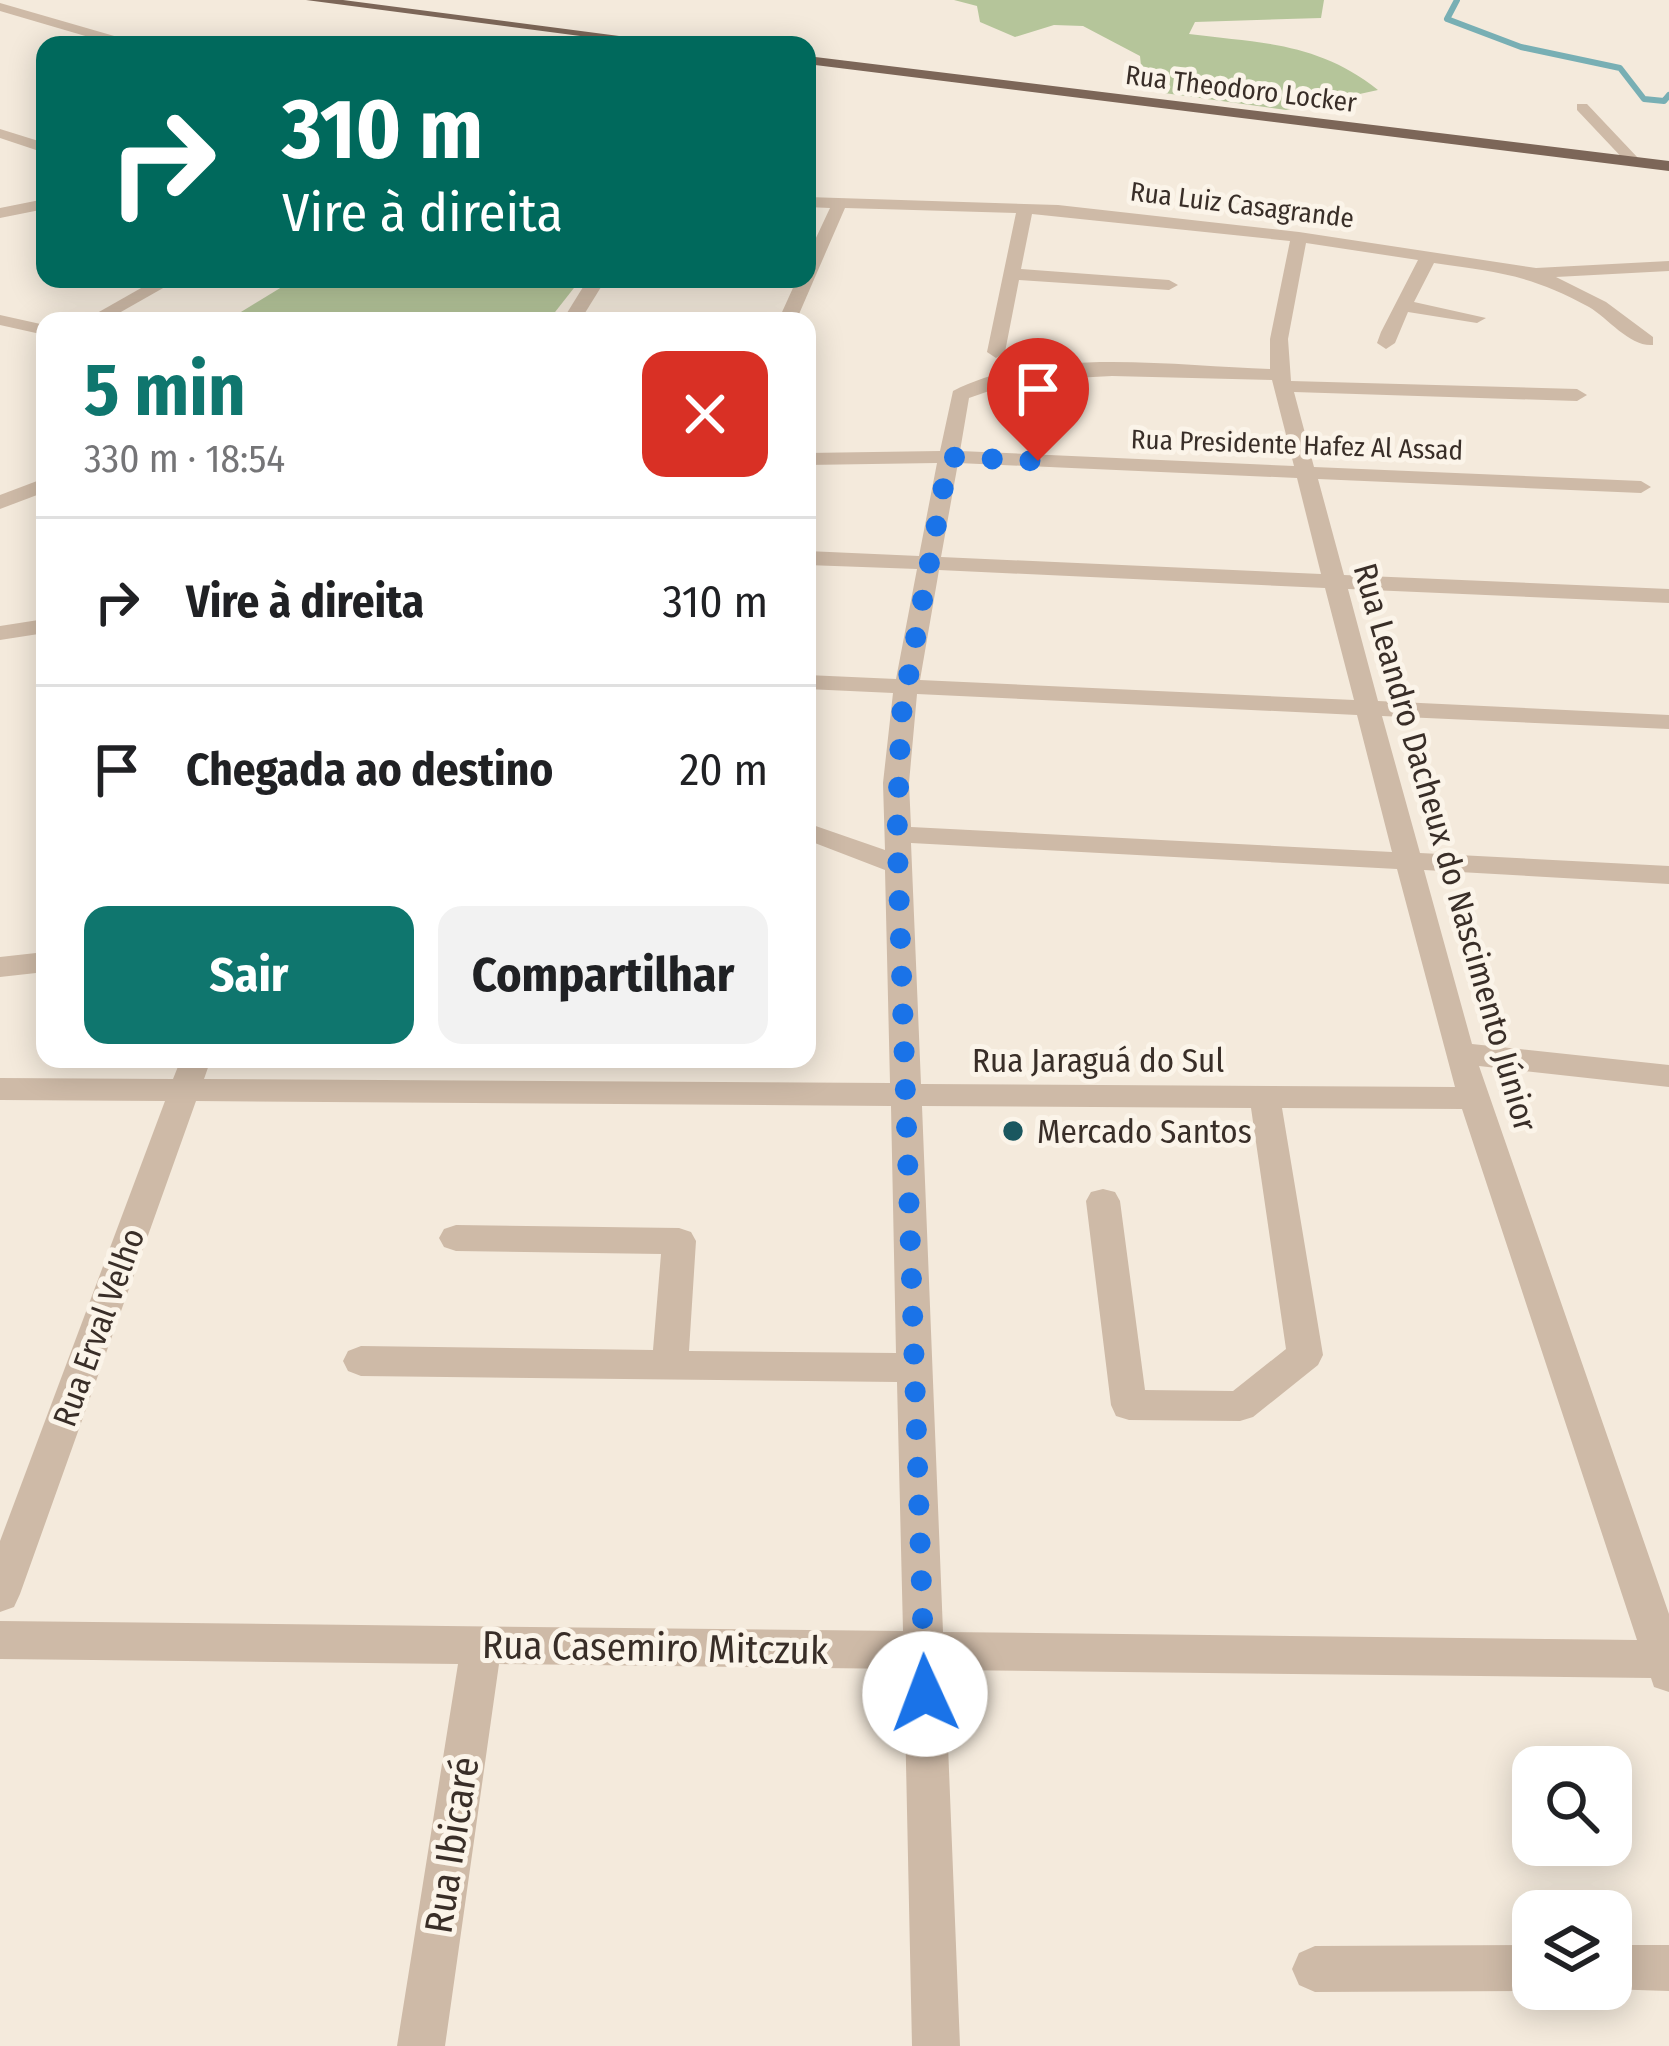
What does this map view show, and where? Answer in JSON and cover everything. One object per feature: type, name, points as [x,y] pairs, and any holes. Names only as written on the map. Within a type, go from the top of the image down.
[{"type":"main road","points":[[312,0],[607,36]]},
{"type":"main road","name":"Rua Theodoro Locker","points":[[816,61],[1669,166]]},
{"type":"street","points":[[0,7],[99,36]]},
{"type":"street","points":[[1582,107],[1633,161]]},
{"type":"street","points":[[0,133],[36,145]]},
{"type":"street","name":"Rua Luiz Casagrande","points":[[816,202],[1025,207],[1299,237],[1536,273],[1669,266]]},
{"type":"street","points":[[816,256],[840,202]]},
{"type":"street","points":[[0,212],[36,206]]},
{"type":"street","points":[[996,352],[1025,207]]},
{"type":"street","name":"Rua Leandro Dacheux do Nascimento Júnior","points":[[1299,237],[1279,339],[1282,381],[1459,1053],[1667,1664]]},
{"type":"street","points":[[1385,343],[1394,316],[1404,306],[1427,259]]},
{"type":"street","points":[[1536,273],[1600,307],[1647,341]]},
{"type":"street","points":[[1012,274],[1169,285]]},
{"type":"street","points":[[109,312],[153,288]]},
{"type":"street","points":[[1404,306],[1477,318]]},
{"type":"street","points":[[0,320],[36,328]]},
{"type":"street","points":[[936,2046],[897,849],[898,742],[964,390],[1061,372],[1577,395]]},
{"type":"street","name":"Rua Presidente Hafez Al Assad","points":[[816,459],[949,457],[1641,487]]},
{"type":"street","points":[[0,503],[36,488]]},
{"type":"street","points":[[816,558],[1669,596]]},
{"type":"street","points":[[1,604],[0,628],[36,626]]},
{"type":"street","points":[[816,682],[1669,722]]},
{"type":"street","points":[[816,833],[897,849],[1409,861],[1669,875]]},
{"type":"street","points":[[0,968],[36,963]]},
{"type":"street","points":[[1459,1053],[1669,1076]]},
{"type":"street","name":"Rua Jaraguá do Sul","points":[[0,1089],[191,1075],[905,1095],[1475,1098]]},
{"type":"street","name":"Rua Erval Velho","points":[[0,1594],[191,1075]]},
{"type":"street","points":[[1103,1201],[1129,1405],[1240,1406],[1305,1355],[1265,1097]]},
{"type":"street","points":[[456,1238],[679,1241],[670,1365]]},
{"type":"street","points":[[361,1360],[914,1368]]},
{"type":"street","name":"Rua Casemiro Mitczuk","points":[[0,1640],[1667,1664]]},
{"type":"street","name":"Rua Ibicaré","points":[[421,2046],[481,1645]]},
{"type":"street","points":[[1315,1969],[1512,1968]]},
{"type":"street","points":[[1632,1968],[1669,1968]]},
{"type":"green space","points":[[954,0],[1324,0],[1321,18],[1195,22],[1189,34],[1287,47],[1333,62],[1378,90],[1286,110],[1157,92],[1142,75],[1140,56],[1083,26],[1054,25],[1015,37],[980,22],[977,6]]},
{"type":"green space","points":[[280,288],[574,288],[555,312],[241,312]]},
{"type":"waterway","points":[[1457,0],[1447,19],[1521,47],[1620,68],[1644,99],[1664,101],[1669,95]]},
{"type":"place","name":"Mercado Santos","points":[[1013,1131]]},
{"type":"route","points":[[925,1694],[897,834],[898,742],[949,457],[1038,461]]}]
